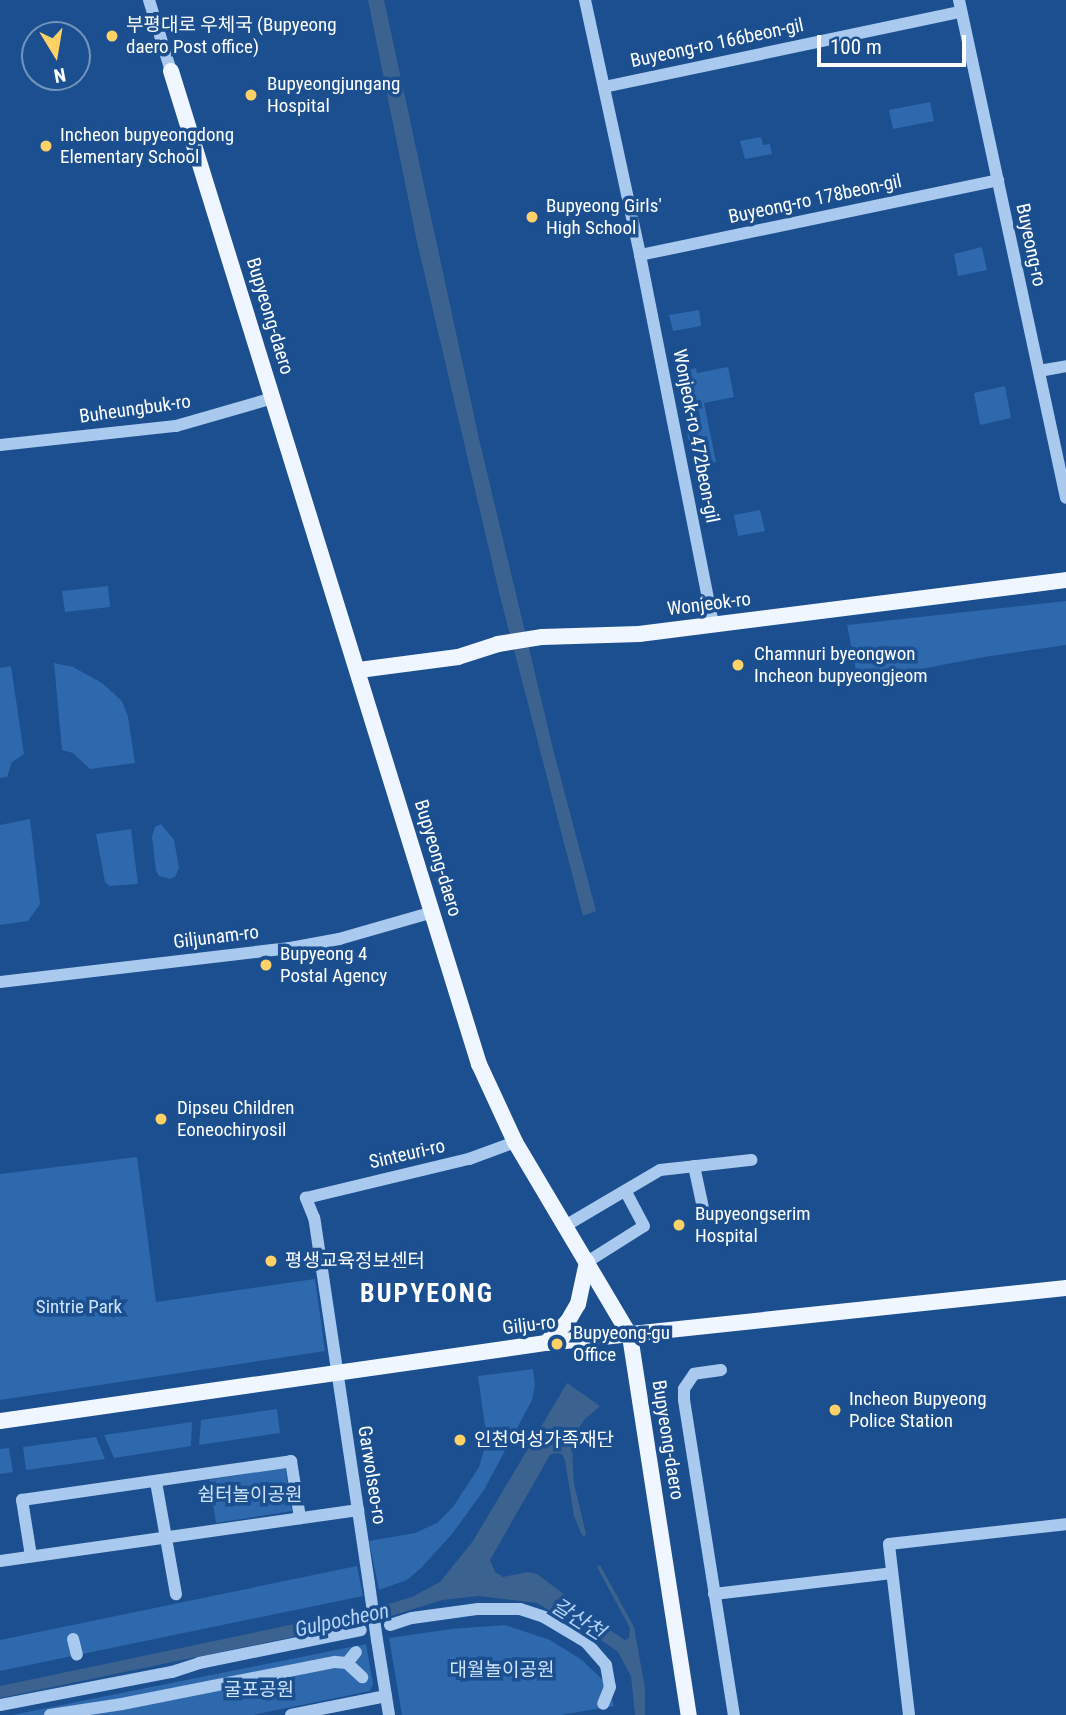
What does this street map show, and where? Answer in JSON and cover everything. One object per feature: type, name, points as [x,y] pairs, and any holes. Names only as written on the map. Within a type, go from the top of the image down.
[{"type":"main road","name":"Bupyeong-daero","points":[[171,71],[359,670],[479,1064],[515,1142],[631,1336],[689,1715]]},
{"type":"main road","name":"Wonjeok-ro","points":[[359,670],[458,657],[498,643],[542,637],[639,634],[1066,580]]},
{"type":"main road","points":[[546,1343],[568,1321],[578,1304],[587,1262]]},
{"type":"main road","name":"Gilju-ro","points":[[0,1421],[546,1343],[1066,1288]]},
{"type":"street","name":"Wonjeok-ro 472beon-gil","points":[[585,0],[640,255],[713,624]]},
{"type":"street","name":"Bupyeong-daero","points":[[152,3],[171,71]]},
{"type":"street","name":"Buyeong-ro 166beon-gil","points":[[604,87],[960,6]]},
{"type":"street","name":"Buyeong-ro","points":[[960,6],[1066,498]]},
{"type":"street","name":"Buyeong-ro 178beon-gil","points":[[640,255],[998,180]]},
{"type":"street","points":[[1039,371],[1066,366]]},
{"type":"street","name":"Buheungbuk-ro","points":[[0,445],[176,426],[273,398]]},
{"type":"street","name":"Giljunam-ro","points":[[0,982],[290,948],[339,939],[433,912]]},
{"type":"street","name":"Sinteuri-ro","points":[[306,1198],[469,1159],[515,1142]]},
{"type":"street","points":[[565,1226],[660,1170],[751,1160]]},
{"type":"street","points":[[694,1166],[703,1208]]},
{"type":"street","points":[[587,1262],[644,1226],[625,1191]]},
{"type":"street","name":"Garwolseo-ro","points":[[306,1198],[314,1218],[386,1696]]},
{"type":"street","points":[[721,1370],[694,1374],[684,1389],[713,1594],[734,1715]]},
{"type":"street","points":[[31,1556],[22,1500],[291,1461],[300,1518]]},
{"type":"street","points":[[156,1482],[176,1594]]},
{"type":"street","points":[[0,1561],[358,1510]]},
{"type":"street","points":[[909,1715],[889,1544],[1066,1524]]},
{"type":"street","points":[[713,1594],[892,1573]]},
{"type":"street","points":[[390,1625],[412,1618],[478,1609],[520,1609],[544,1617],[586,1642],[606,1665],[610,1686],[603,1704]]},
{"type":"street","points":[[0,1705],[172,1672],[199,1663],[361,1630]]},
{"type":"street","points":[[73,1639],[77,1655]]},
{"type":"street","points":[[347,1663],[356,1652]]},
{"type":"street","points":[[50,1715],[122,1704],[314,1665],[347,1663],[362,1677]]},
{"type":"street","points":[[291,1715],[386,1696],[389,1715]]},
{"type":"green space","points":[[930,102],[934,121],[893,129],[889,110]]},
{"type":"green space","points":[[761,137],[763,145],[770,144],[772,154],[745,159],[740,141]]},
{"type":"green space","points":[[982,247],[987,270],[958,276],[954,254]]},
{"type":"green space","points":[[699,310],[701,326],[673,331],[669,315]]},
{"type":"green space","points":[[728,367],[734,397],[704,403],[716,462],[694,467],[675,373],[696,368],[697,373]]},
{"type":"green space","points":[[1005,386],[1011,418],[980,425],[974,393]]},
{"type":"green space","points":[[760,510],[765,531],[738,536],[734,515]]},
{"type":"green space","points":[[108,586],[110,607],[65,612],[62,591]]},
{"type":"green space","points":[[1066,601],[1066,645],[984,657],[858,681],[847,625]]},
{"type":"green space","points":[[54,663],[73,667],[102,683],[122,701],[128,717],[135,763],[90,769],[73,753],[62,750]]},
{"type":"green space","points":[[11,666],[24,754],[12,762],[7,777],[0,778],[0,668]]},
{"type":"green space","points":[[30,819],[40,904],[28,921],[0,925],[0,825]]},
{"type":"green space","points":[[161,824],[174,840],[179,868],[175,877],[170,879],[159,876],[156,871],[152,837],[155,827]]},
{"type":"green space","points":[[131,829],[138,884],[109,886],[105,882],[96,834]]},
{"type":"green space","name":"Sintrie Park","points":[[137,1157],[156,1302],[315,1279],[325,1351],[0,1400],[0,1174]]},
{"type":"green space","points":[[533,1369],[535,1385],[532,1400],[484,1490],[452,1534],[421,1568],[407,1580],[379,1590],[369,1541],[415,1533],[437,1523],[453,1507],[479,1467],[487,1440],[478,1376]]},
{"type":"green space","points":[[277,1409],[280,1433],[199,1445],[201,1420]]},
{"type":"green space","points":[[192,1422],[191,1446],[114,1458],[104,1435]]},
{"type":"green space","points":[[96,1437],[105,1459],[26,1470],[23,1447]]},
{"type":"green space","points":[[9,1448],[13,1472],[0,1474],[0,1449]]},
{"type":"green space","name":"쉼터놀이공원","points":[[285,1467],[292,1511],[216,1523],[209,1480]]},
{"type":"green space","points":[[357,1566],[363,1596],[0,1671],[0,1640]]},
{"type":"green space","name":"대월놀이공원","points":[[505,1625],[550,1640],[582,1660],[608,1685],[614,1706],[560,1715],[402,1715],[389,1638]]},
{"type":"green space","name":"굴포공원","points":[[366,1644],[373,1684],[370,1691],[253,1715],[12,1715]]},
{"type":"water","points":[[368,0],[384,0],[479,439],[553,749],[596,911],[583,916],[499,592],[417,242]]},
{"type":"water","points":[[567,1383],[600,1406],[584,1420],[575,1435],[572,1448],[574,1484],[586,1534],[584,1537],[581,1533],[574,1516],[565,1460],[562,1454],[555,1453],[550,1455],[490,1560],[495,1572],[503,1577],[528,1572],[537,1574],[565,1595],[567,1602],[625,1640],[629,1638],[630,1628],[597,1567],[600,1565],[634,1627],[645,1688],[645,1715],[635,1715],[631,1676],[618,1652],[607,1644],[537,1603],[479,1596],[442,1600],[388,1617],[0,1698],[0,1686],[385,1605],[412,1597],[440,1582],[473,1541]]},
{"type":"place","name":"부평대로 우체국 (Bupyeong daero Post office)","points":[[112,36]]},
{"type":"place","name":"Bupyeongjungang Hospital","points":[[251,95]]},
{"type":"place","name":"Incheon bupyeongdong Elementary School","points":[[46,146]]},
{"type":"place","name":"Bupyeong Girls' High School","points":[[532,217]]},
{"type":"place","name":"Chamnuri byeongwon Incheon bupyeongjeom","points":[[738,665]]},
{"type":"place","name":"Bupyeong 4 Postal Agency","points":[[266,965]]},
{"type":"place","name":"Dipseu Children Eoneochiryosil","points":[[161,1119]]},
{"type":"place","name":"Bupyeongserim Hospital","points":[[679,1225]]},
{"type":"place","name":"평생교육정보센터","points":[[271,1261]]},
{"type":"place","name":"Bupyeong-gu Office","points":[[557,1344]]},
{"type":"place","name":"Incheon Bupyeong Police Station","points":[[835,1410]]},
{"type":"place","name":"인천여성가족재단","points":[[460,1440]]},
{"type":"district","name":"BUPYEONG","points":[[427,1294]]},
{"type":"water label","name":"갈산천","points":[[578,1619]]},
{"type":"water label","name":"Gulpocheon","points":[[342,1620]]}]
